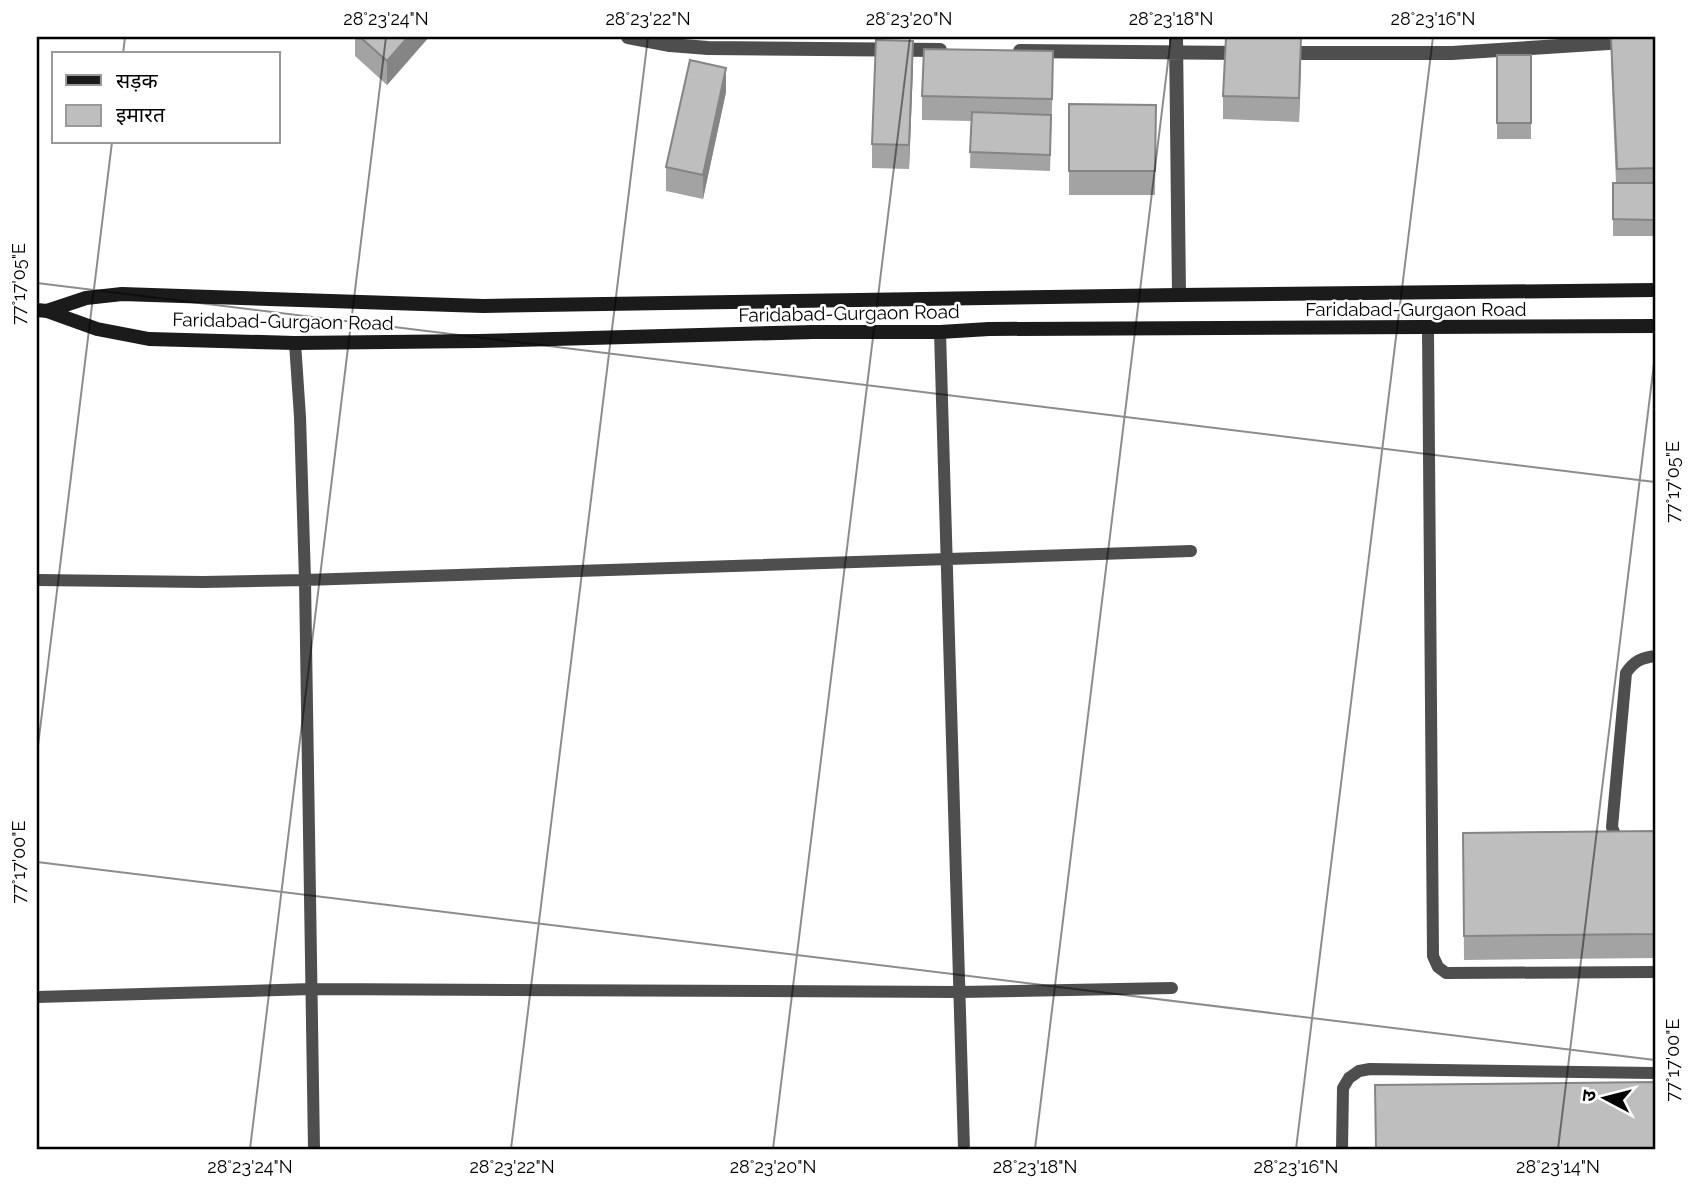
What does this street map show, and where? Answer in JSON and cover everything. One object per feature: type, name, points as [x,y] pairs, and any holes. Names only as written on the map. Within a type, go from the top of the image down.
[{"type":"main road","name":"Faridabad-Gurgaon Road","points":[[42,311],[86,298],[122,294],[483,306],[1655,290]]},
{"type":"main road","name":"Faridabad-Gurgaon Road","points":[[42,311],[97,329],[149,339],[295,343],[989,329],[1655,326]]},
{"type":"street","points":[[628,37],[670,45],[708,48],[956,50]]},
{"type":"street","points":[[1176,37],[1179,295]]},
{"type":"street","points":[[1011,51],[1464,53],[1655,40]]},
{"type":"lane","points":[[1428,329],[1433,956],[1438,967],[1446,973],[1454,974],[1655,972]]},
{"type":"lane","points":[[940,332],[964,1149]]},
{"type":"lane","points":[[295,343],[305,580],[314,1149]]},
{"type":"lane","points":[[37,580],[305,580],[1191,551]]},
{"type":"lane","points":[[1655,656],[1632,663],[1626,674],[1612,827],[1617,840],[1626,845],[1655,845]]},
{"type":"lane","points":[[37,997],[312,989],[960,992],[1172,988]]},
{"type":"lane","points":[[1342,1149],[1343,1088],[1349,1078],[1359,1071],[1655,1073]]},
{"type":"building","points":[[360,37],[408,37],[387,61]]},
{"type":"building","points":[[1226,37],[1301,37],[1299,98],[1223,96]]},
{"type":"building","points":[[1655,37],[1655,168],[1617,169],[1611,38]]},
{"type":"building","points":[[876,40],[913,41],[909,145],[872,144]]},
{"type":"building","points":[[924,49],[1053,51],[1052,99],[922,96]]},
{"type":"building","points":[[1497,55],[1531,55],[1531,123],[1497,123]]},
{"type":"building","points":[[690,60],[726,68],[703,175],[666,167]]},
{"type":"building","points":[[1069,104],[1156,105],[1155,171],[1069,171]]},
{"type":"building","points":[[972,112],[1051,115],[1050,155],[970,152]]},
{"type":"building","points":[[1613,183],[1655,183],[1655,220],[1613,219]]},
{"type":"building","points":[[1655,831],[1655,934],[1464,936],[1463,833]]},
{"type":"building","points":[[1655,1082],[1655,1149],[1376,1149],[1375,1085]]}]
